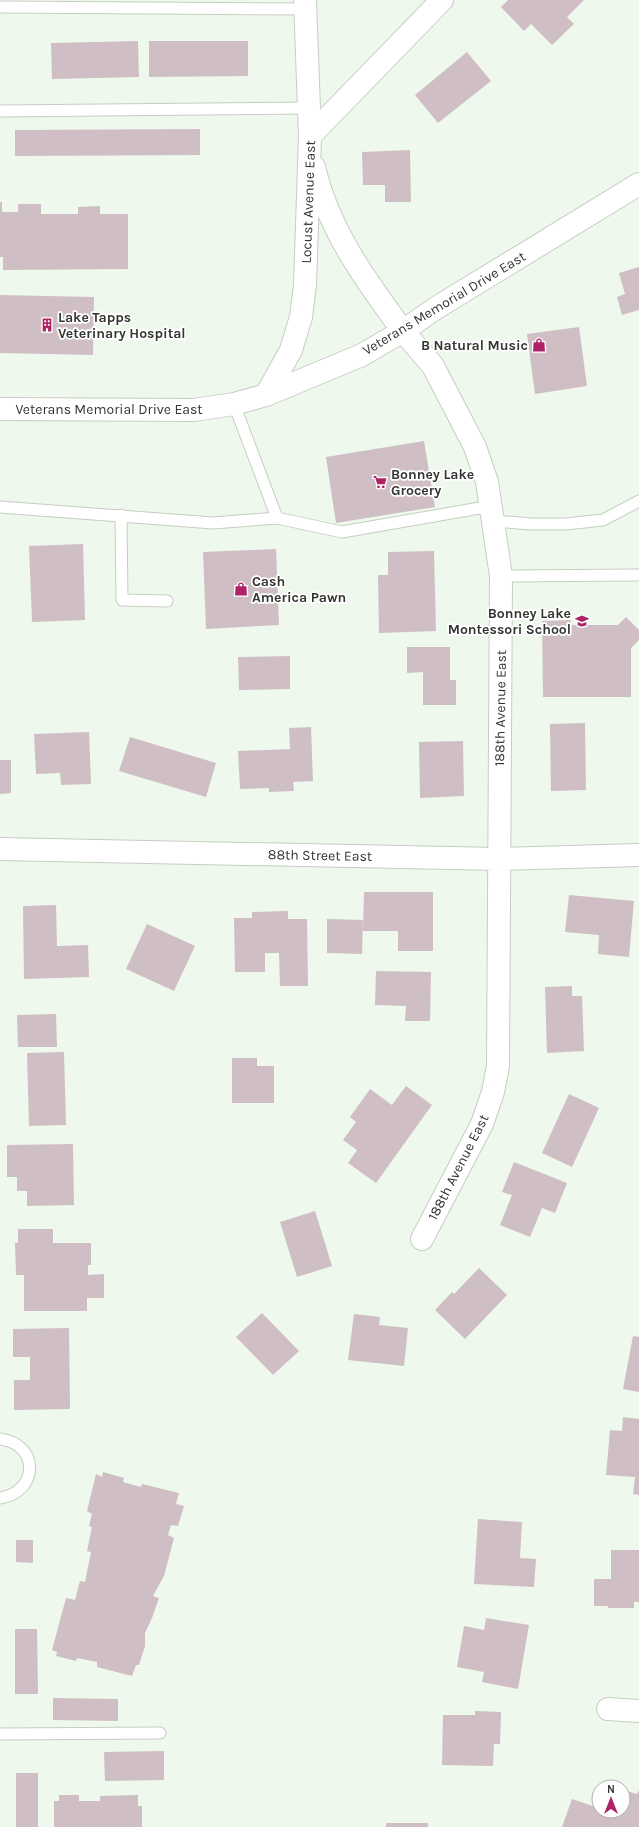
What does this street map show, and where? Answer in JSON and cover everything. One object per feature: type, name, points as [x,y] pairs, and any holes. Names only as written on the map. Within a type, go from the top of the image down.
[{"type":"street","points":[[310,136],[442,0]]},
{"type":"street","name":"Locust Avenue East","points":[[266,395],[291,350],[301,317],[305,285],[310,136],[305,4]]},
{"type":"street","name":"188th Avenue East","points":[[310,136],[314,169],[335,228],[370,287],[403,331],[433,366],[475,447],[487,482],[493,514],[501,576],[498,1066],[493,1092],[482,1124],[422,1238]]},
{"type":"street","name":"Veterans Memorial Drive East","points":[[0,409],[194,410],[234,404],[266,395],[362,354],[403,331],[436,308],[639,184]]},
{"type":"street","name":"88th Street East","points":[[0,849],[499,859],[639,855]]},
{"type":"street","points":[[608,1709],[639,1711]]},
{"type":"lane","points":[[0,7],[305,4]]},
{"type":"lane","points":[[0,111],[308,108]]},
{"type":"lane","points":[[234,404],[277,518]]},
{"type":"lane","points":[[0,506],[213,523],[277,518],[342,532],[493,514],[545,524],[603,520],[639,501]]},
{"type":"lane","points":[[122,515],[122,600],[167,601]]},
{"type":"lane","points":[[501,576],[639,575]]},
{"type":"lane","points":[[0,1438],[18,1444],[25,1452],[29,1462],[30,1473],[26,1483],[20,1491],[11,1496],[0,1498],[0,1505]]},
{"type":"lane","points":[[0,1734],[160,1733]]},
{"type":"building","points":[[508,0],[584,0],[567,17],[574,24],[552,45],[531,24],[524,31],[501,7]]},
{"type":"building","points":[[138,41],[139,77],[52,79],[51,43]]},
{"type":"building","points":[[149,41],[248,41],[248,76],[149,77]]},
{"type":"building","points":[[467,52],[491,81],[438,123],[415,95]]},
{"type":"building","points":[[200,129],[200,155],[15,156],[15,130]]},
{"type":"building","points":[[410,150],[411,202],[385,202],[385,185],[363,185],[362,152]]},
{"type":"building","points":[[0,202],[2,202],[2,212],[18,212],[18,204],[41,204],[41,214],[78,214],[78,207],[100,206],[100,214],[128,214],[128,269],[3,270],[3,257],[0,257]]},
{"type":"building","points":[[639,267],[639,310],[622,315],[617,297],[625,294],[619,273]]},
{"type":"building","name":"Lake Tapps Veterinary Hospital","points":[[0,295],[94,297],[93,355],[0,353]]},
{"type":"building","points":[[579,327],[587,386],[535,394],[527,334]]},
{"type":"building","name":"Bonney Lake Grocery","points":[[424,441],[435,507],[336,523],[326,457]]},
{"type":"building","points":[[83,544],[85,620],[32,622],[29,546]]},
{"type":"building","name":"Cash America Pawn","points":[[276,549],[279,625],[206,629],[203,552]]},
{"type":"building","points":[[434,551],[436,631],[379,633],[378,575],[388,575],[388,552]]},
{"type":"building","name":"Bonney Lake Montessori School","points":[[626,617],[639,630],[639,640],[631,648],[631,697],[543,697],[542,621],[571,620],[571,625],[618,625]]},
{"type":"building","points":[[407,647],[450,647],[450,680],[456,680],[456,705],[423,705],[423,672],[407,673]]},
{"type":"building","points":[[290,656],[290,689],[239,690],[238,657]]},
{"type":"building","points":[[585,723],[586,790],[551,791],[550,724]]},
{"type":"building","points":[[311,727],[313,781],[293,782],[294,791],[269,792],[269,788],[240,789],[238,751],[290,749],[289,728]]},
{"type":"building","points":[[89,732],[91,784],[61,785],[60,773],[36,774],[34,734]]},
{"type":"building","points":[[130,737],[216,763],[206,797],[119,771]]},
{"type":"building","points":[[463,741],[464,796],[420,798],[419,742]]},
{"type":"building","points":[[0,760],[11,760],[11,793],[0,794]]},
{"type":"building","points":[[364,892],[433,892],[433,951],[398,951],[398,931],[363,931]]},
{"type":"building","points":[[569,895],[634,901],[629,957],[598,954],[599,935],[565,932]]},
{"type":"building","points":[[56,905],[57,946],[88,945],[89,977],[24,979],[23,906]]},
{"type":"building","points":[[288,911],[288,919],[307,919],[308,986],[280,986],[279,953],[265,953],[265,972],[235,972],[234,918],[252,918],[252,912]]},
{"type":"building","points":[[327,919],[363,920],[362,954],[327,953]]},
{"type":"building","points":[[147,924],[195,946],[174,991],[126,969]]},
{"type":"building","points":[[376,971],[431,972],[430,1021],[405,1021],[406,1006],[375,1005]]},
{"type":"building","points":[[572,986],[572,996],[582,996],[584,1051],[547,1053],[545,987]]},
{"type":"building","points":[[56,1014],[57,1047],[18,1047],[17,1015]]},
{"type":"building","points":[[64,1052],[66,1125],[29,1126],[27,1053]]},
{"type":"building","points":[[232,1058],[257,1058],[257,1066],[274,1066],[274,1103],[232,1103]]},
{"type":"building","points":[[406,1086],[432,1105],[376,1183],[348,1163],[357,1150],[343,1140],[356,1122],[350,1117],[370,1089],[392,1105]]},
{"type":"building","points":[[569,1094],[599,1108],[572,1167],[542,1153]]},
{"type":"building","points":[[73,1144],[74,1205],[27,1206],[27,1191],[17,1191],[17,1177],[7,1177],[7,1145]]},
{"type":"building","points":[[514,1162],[567,1183],[555,1213],[542,1208],[530,1237],[500,1225],[512,1195],[502,1192]]},
{"type":"building","points":[[315,1211],[332,1266],[297,1277],[280,1222]]},
{"type":"building","points":[[18,1229],[53,1229],[53,1243],[91,1243],[91,1265],[88,1265],[88,1275],[104,1274],[104,1298],[87,1298],[87,1311],[24,1311],[24,1275],[16,1275],[15,1243],[18,1243]]},
{"type":"building","points":[[479,1268],[507,1295],[465,1339],[435,1310],[452,1292],[454,1294]]},
{"type":"building","points":[[262,1313],[299,1351],[273,1375],[236,1337]]},
{"type":"building","points":[[354,1314],[380,1317],[379,1325],[408,1328],[404,1366],[348,1360]]},
{"type":"building","points":[[69,1328],[70,1409],[14,1410],[14,1380],[30,1380],[30,1357],[13,1357],[13,1329]]},
{"type":"building","points":[[633,1336],[639,1337],[639,1392],[623,1389]]},
{"type":"building","points":[[623,1417],[639,1419],[639,1495],[633,1494],[635,1477],[606,1475],[610,1430],[622,1431]]},
{"type":"building","points":[[103,1472],[124,1478],[123,1482],[141,1487],[142,1484],[179,1493],[176,1504],[184,1506],[178,1526],[171,1525],[168,1535],[174,1538],[164,1576],[153,1596],[159,1598],[145,1633],[145,1646],[139,1665],[136,1665],[132,1676],[97,1667],[97,1662],[77,1658],[76,1661],[56,1656],[57,1652],[52,1650],[66,1598],[75,1600],[80,1581],[85,1582],[91,1552],[87,1551],[92,1527],[89,1526],[92,1514],[87,1511],[96,1474],[102,1477]]},
{"type":"building","points":[[478,1519],[522,1522],[520,1558],[536,1559],[534,1587],[474,1584]]},
{"type":"building","points":[[16,1540],[33,1540],[33,1563],[16,1562]]},
{"type":"building","points":[[611,1550],[639,1550],[639,1602],[634,1602],[634,1608],[608,1608],[608,1606],[594,1606],[594,1579],[611,1579]]},
{"type":"building","points":[[486,1618],[529,1625],[518,1689],[482,1682],[484,1672],[457,1667],[464,1626],[484,1630]]},
{"type":"building","points":[[15,1629],[37,1629],[38,1694],[15,1694]]},
{"type":"building","points":[[53,1698],[118,1699],[118,1721],[53,1720]]},
{"type":"building","points":[[475,1711],[501,1712],[500,1744],[494,1744],[493,1766],[442,1765],[443,1715],[475,1715]]},
{"type":"building","points":[[164,1751],[164,1780],[105,1781],[104,1752]]},
{"type":"building","points":[[16,1773],[38,1773],[38,1827],[16,1827]]},
{"type":"building","points":[[639,1790],[639,1827],[562,1827],[572,1799],[591,1805],[591,1819],[631,1819],[631,1792],[637,1794]]},
{"type":"building","points":[[59,1795],[79,1795],[79,1801],[100,1801],[100,1796],[138,1795],[138,1806],[142,1806],[142,1827],[54,1827],[54,1801],[59,1801]]},
{"type":"building","points":[[386,1823],[428,1823],[428,1827],[386,1827]]},
{"type":"place","name":"Lake Tapps Veterinary Hospital","points":[[47,325]]},
{"type":"place","name":"B Natural Music","points":[[539,345]]},
{"type":"place","name":"Bonney Lake Grocery","points":[[380,482]]},
{"type":"place","name":"Cash America Pawn","points":[[241,589]]},
{"type":"place","name":"Bonney Lake Montessori School","points":[[582,621]]}]
